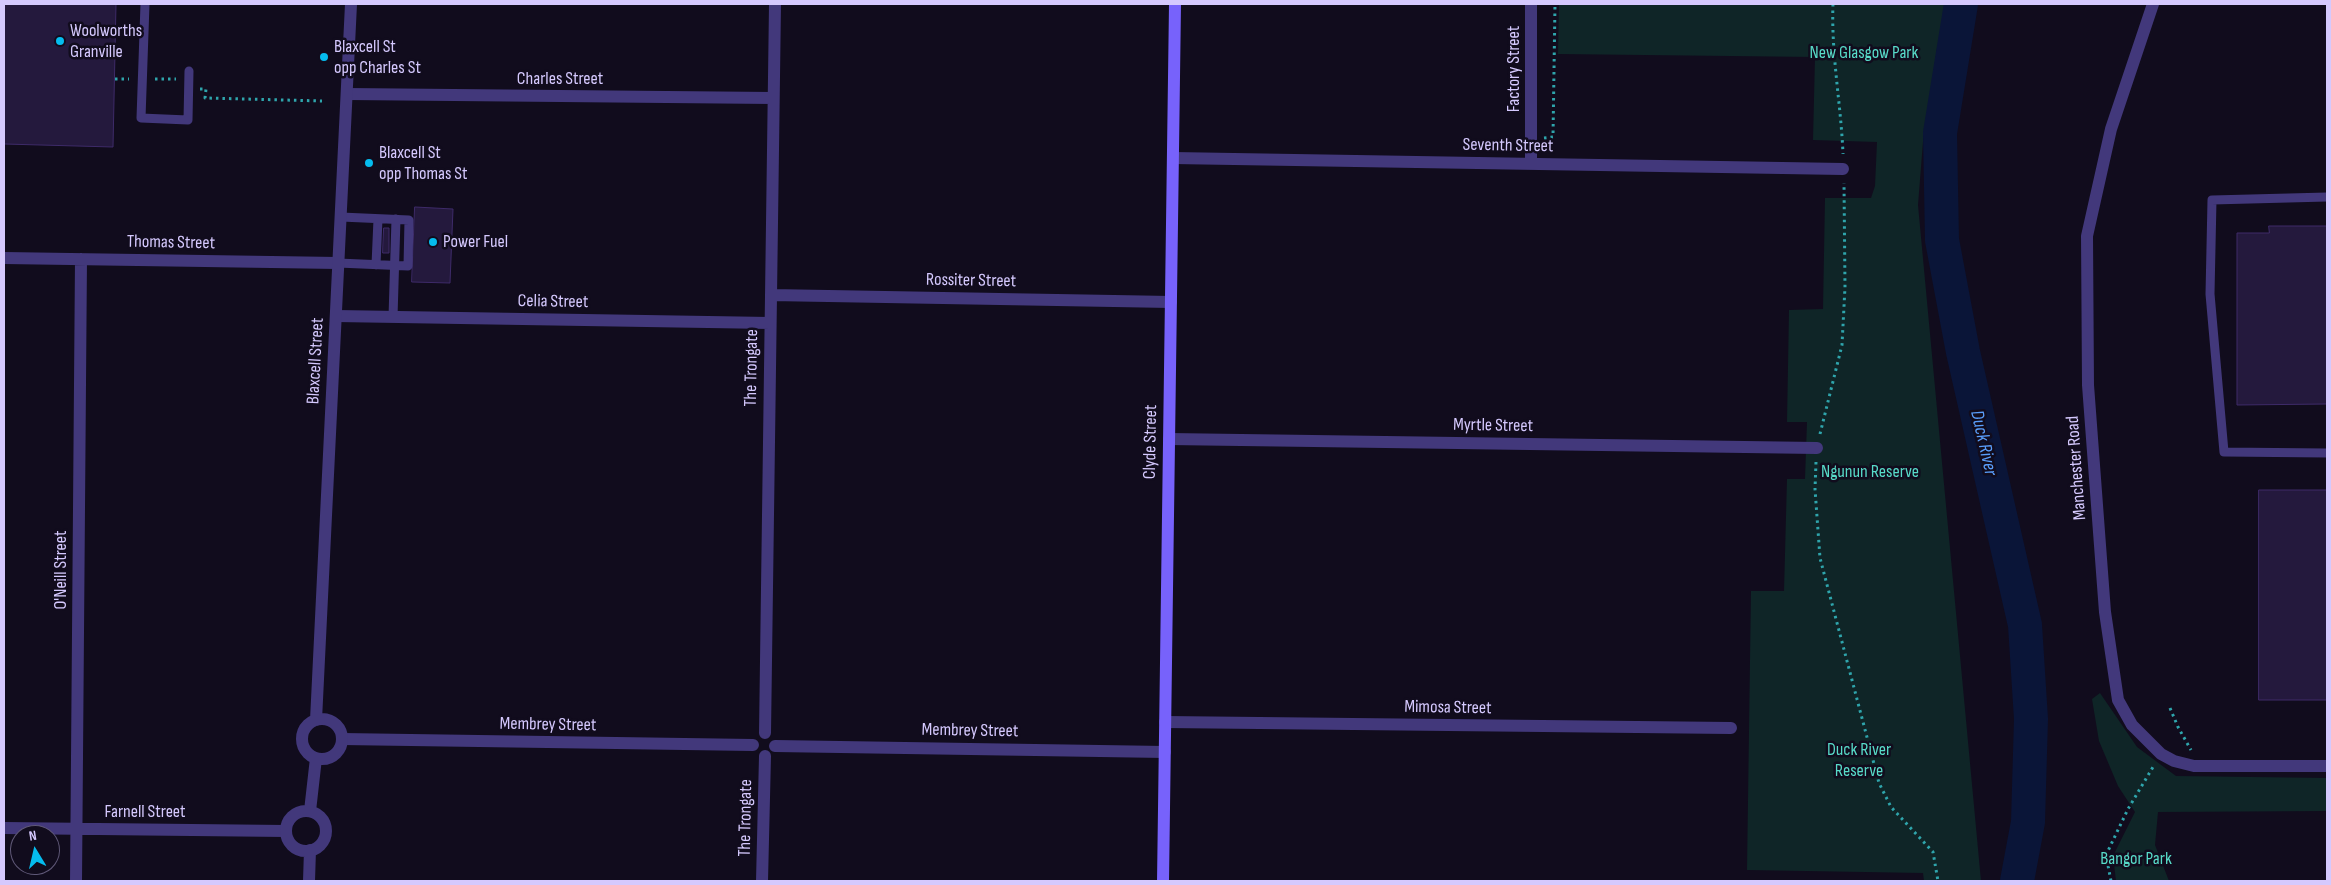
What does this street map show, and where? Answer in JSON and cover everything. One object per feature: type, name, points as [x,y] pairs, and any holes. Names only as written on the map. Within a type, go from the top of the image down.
[{"type":"main road","name":"Clyde Street","points":[[1163,881],[1175,4]]},
{"type":"street","name":"Blaxcell Street","points":[[316,720],[351,4]]},
{"type":"street","name":"The Trongate","points":[[765,734],[775,4]]},
{"type":"street","name":"Factory Street","points":[[1531,4],[1531,164]]},
{"type":"street","name":"Manchester Road","points":[[2153,4],[2111,129],[2087,236],[2088,384],[2105,612],[2118,700],[2132,725],[2161,754],[2174,761],[2194,766],[2327,766]]},
{"type":"street","name":"Charles Street","points":[[347,94],[774,98]]},
{"type":"street","name":"Seventh Street","points":[[1173,158],[1843,169]]},
{"type":"street","name":"Thomas Street","points":[[4,258],[338,263]]},
{"type":"street","name":"O'Neill Street","points":[[76,881],[81,259]]},
{"type":"street","name":"Rossiter Street","points":[[771,295],[1171,302]]},
{"type":"street","name":"Celia Street","points":[[336,316],[770,323]]},
{"type":"street","name":"Myrtle Street","points":[[1169,439],[1817,448]]},
{"type":"street","points":[[316,720],[329,720],[342,733],[341,745],[334,755],[329,758],[316,758],[306,751],[302,739],[306,727],[316,720]]},
{"type":"street","name":"Mimosa Street","points":[[1165,722],[1731,728]]},
{"type":"street","points":[[765,734],[772,736],[775,746],[771,754],[765,756],[755,752],[753,745],[758,735],[765,734]]},
{"type":"street","name":"Membrey Street","points":[[342,739],[753,745]]},
{"type":"street","name":"Membrey Street","points":[[775,746],[1165,752]]},
{"type":"street","name":"The Trongate","points":[[762,881],[765,756]]},
{"type":"street","points":[[310,811],[316,758]]},
{"type":"street","points":[[310,811],[321,818],[326,831],[321,843],[310,850],[298,849],[293,846],[286,836],[286,831],[293,815],[298,812],[310,811]]},
{"type":"street","name":"Farnell Street","points":[[4,828],[286,831]]},
{"type":"street","points":[[309,881],[310,850]]},
{"type":"lane","points":[[145,4],[141,118],[188,120],[189,71]]},
{"type":"lane","points":[[2327,198],[2212,200],[2210,294],[2224,452],[2327,453]]},
{"type":"lane","points":[[338,263],[408,266],[410,220],[341,217]]},
{"type":"lane","points":[[376,265],[378,218]]},
{"type":"lane","points":[[393,317],[396,219]]},
{"type":"path","points":[[1531,138],[1553,137],[1554,4]]},
{"type":"path","points":[[1833,4],[1832,32],[1842,117],[1845,287],[1842,344],[1817,448],[1815,489],[1820,558],[1863,726],[1880,783],[1891,807],[1933,852],[1938,881]]},
{"type":"path","points":[[114,79],[181,79],[206,89],[205,98],[322,101]]},
{"type":"path","points":[[2170,708],[2192,752],[2194,766]]},
{"type":"path","points":[[2111,881],[2106,855],[2128,809],[2161,754]]},
{"type":"green space","name":"Duck River Reserve","points":[[1559,4],[1951,4],[1937,49],[1923,142],[1918,205],[1981,881],[1924,881],[1923,873],[1747,870],[1751,591],[1784,591],[1787,479],[1805,479],[1807,422],[1787,422],[1789,310],[1823,309],[1825,198],[1871,198],[1875,186],[1877,142],[1813,140],[1815,57],[1558,54]]},
{"type":"green space","name":"Bangor Park","points":[[2100,693],[2137,747],[2176,776],[2327,778],[2327,811],[2158,812],[2155,845],[2169,881],[2116,881],[2113,856],[2135,812],[2118,786],[2099,741],[2092,699]]},
{"type":"building","name":"Woolworths Granville","points":[[4,4],[116,4],[113,147],[4,144]]},
{"type":"building","name":"Power Fuel","points":[[415,207],[453,209],[450,283],[412,282]]},
{"type":"building","points":[[2269,226],[2327,226],[2327,404],[2237,405],[2237,233],[2269,233]]},
{"type":"building","points":[[384,228],[389,228],[389,253],[383,253]]},
{"type":"building","points":[[2259,490],[2327,490],[2327,700],[2259,700]]},
{"type":"waterway","name":"Duck River","points":[[1961,4],[1940,133],[1942,240],[1963,352],[2025,625],[2031,719],[2028,822],[2017,881]]},
{"type":"place","name":"Woolworths Granville","points":[[60,41]]},
{"type":"place","name":"Blaxcell St opp Charles St","points":[[324,57]]},
{"type":"place","name":"Blaxcell St opp Thomas St","points":[[369,163]]},
{"type":"place","name":"Power Fuel","points":[[433,242]]},
{"type":"park label","name":"New Glasgow Park","points":[[1864,53]]},
{"type":"park label","name":"Ngunun Reserve","points":[[1870,472]]}]
